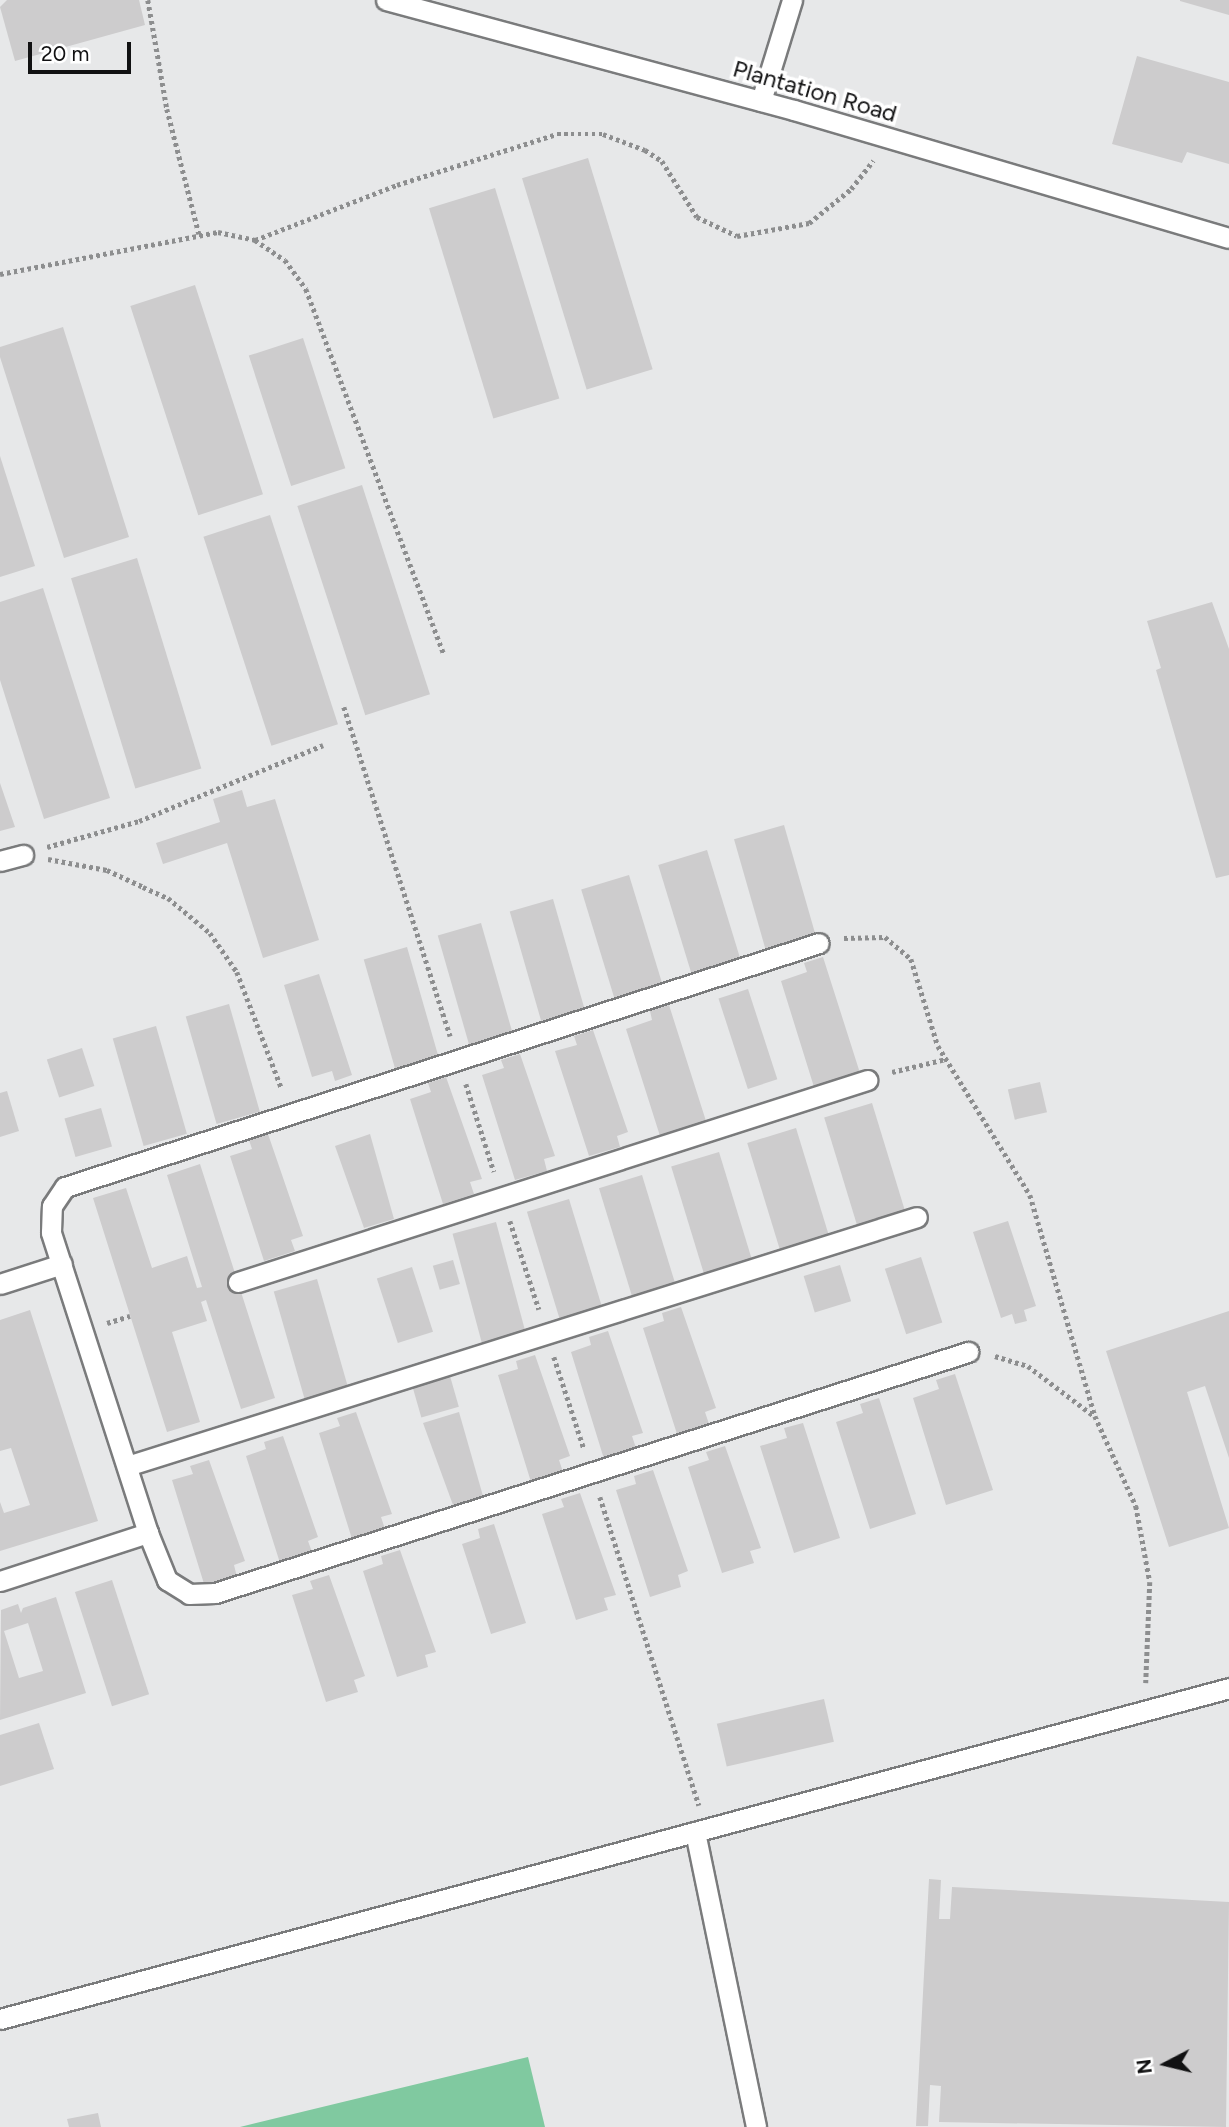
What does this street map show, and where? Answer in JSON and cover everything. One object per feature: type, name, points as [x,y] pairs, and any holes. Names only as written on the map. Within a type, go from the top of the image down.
[{"type":"lane","name":"Plantation Road","points":[[386,0],[761,101],[1229,238]]},
{"type":"lane","points":[[761,101],[792,0]]},
{"type":"lane","points":[[0,861],[23,855]]},
{"type":"lane","points":[[819,943],[65,1187],[52,1206],[49,1223],[148,1533],[167,1580],[189,1594],[202,1595],[968,1352]]},
{"type":"lane","points":[[238,1282],[867,1080]]},
{"type":"lane","points":[[127,1466],[917,1217]]},
{"type":"lane","points":[[0,1284],[62,1264]]},
{"type":"lane","points":[[0,1581],[148,1533]]},
{"type":"lane","points":[[0,2019],[1229,1688]]},
{"type":"lane","points":[[701,1830],[756,2127]]},
{"type":"path","points":[[148,0],[167,109],[199,234]]},
{"type":"path","points":[[256,240],[447,168],[537,139],[578,132],[603,134],[645,150],[662,161],[697,218],[721,233],[753,236],[809,223],[831,207],[871,165],[887,137]]},
{"type":"path","points":[[0,274],[218,232],[256,240],[285,260],[306,289],[444,656]]},
{"type":"path","points":[[344,707],[592,1473],[701,1830]]},
{"type":"path","points":[[23,855],[139,821],[323,745]]},
{"type":"path","points":[[23,855],[107,870],[168,898],[210,933],[237,972],[290,1112]]},
{"type":"path","points":[[819,943],[849,936],[885,937],[911,959],[946,1059],[1030,1195],[1095,1416],[1136,1506],[1150,1582],[1144,1711]]},
{"type":"path","points":[[867,1080],[946,1059]]},
{"type":"path","points":[[968,1352],[1028,1366],[1095,1416]]},
{"type":"green space","points":[[528,2057],[545,2127],[240,2127]]},
{"type":"building","points":[[7,0],[139,0],[145,25],[15,61],[0,7]]},
{"type":"building","points":[[1229,0],[1229,15],[1180,1]]},
{"type":"building","points":[[1137,56],[1229,82],[1229,164],[1187,152],[1182,163],[1112,144]]},
{"type":"building","points":[[588,158],[653,369],[587,390],[522,178]]},
{"type":"building","points":[[495,188],[559,398],[493,419],[429,208]]},
{"type":"building","points":[[195,285],[263,494],[198,515],[130,306]]},
{"type":"building","points":[[63,327],[129,537],[64,558],[0,357],[0,347]]},
{"type":"building","points":[[303,338],[345,468],[291,486],[249,356]]},
{"type":"building","points":[[0,456],[35,566],[0,577]]},
{"type":"building","points":[[362,485],[430,694],[365,715],[297,506]]},
{"type":"building","points":[[270,515],[338,724],[271,746],[203,537]]},
{"type":"building","points":[[137,558],[201,768],[135,789],[71,578]]},
{"type":"building","points":[[43,588],[110,798],[44,819],[0,680],[0,602]]},
{"type":"building","points":[[1212,602],[1229,649],[1229,875],[1216,878],[1156,670],[1161,668],[1147,621]]},
{"type":"building","points":[[0,783],[15,827],[0,831]]},
{"type":"building","points":[[242,790],[247,807],[275,799],[319,940],[263,958],[227,843],[163,864],[156,843],[220,822],[213,799]]},
{"type":"building","points":[[784,825],[815,935],[765,949],[734,839]]},
{"type":"building","points":[[707,850],[740,958],[691,973],[658,865]]},
{"type":"building","points":[[629,875],[662,983],[614,998],[581,890]]},
{"type":"building","points":[[553,899],[584,1009],[541,1021],[510,911]]},
{"type":"building","points":[[481,923],[512,1033],[469,1045],[438,935]]},
{"type":"building","points":[[407,947],[438,1057],[395,1069],[364,959]]},
{"type":"building","points":[[823,957],[860,1073],[814,1087],[781,981],[807,972],[804,963]]},
{"type":"building","points":[[319,974],[352,1075],[335,1081],[332,1071],[312,1077],[284,985]]},
{"type":"building","points":[[748,989],[777,1079],[748,1089],[719,999]]},
{"type":"building","points":[[229,1004],[260,1112],[217,1124],[186,1016]]},
{"type":"building","points":[[669,1005],[706,1121],[660,1136],[626,1029],[652,1020],[650,1011]]},
{"type":"building","points":[[156,1026],[187,1134],[144,1146],[113,1038]]},
{"type":"building","points":[[593,1030],[628,1132],[617,1136],[620,1147],[589,1156],[555,1051],[577,1045],[574,1036]]},
{"type":"building","points":[[82,1048],[94,1086],[59,1097],[47,1059]]},
{"type":"building","points":[[520,1054],[555,1156],[544,1159],[547,1171],[515,1180],[482,1075],[504,1068],[501,1060]]},
{"type":"building","points":[[446,1077],[482,1179],[470,1182],[474,1194],[443,1204],[410,1099],[431,1092],[428,1083]]},
{"type":"building","points":[[1040,1082],[1047,1112],[1015,1120],[1008,1089]]},
{"type":"building","points":[[7,1091],[19,1131],[0,1137],[0,1093]]},
{"type":"building","points":[[872,1103],[905,1211],[857,1226],[824,1118]]},
{"type":"building","points":[[101,1108],[112,1146],[75,1157],[64,1118]]},
{"type":"building","points":[[796,1128],[829,1236],[780,1251],[747,1143]]},
{"type":"building","points":[[268,1134],[303,1236],[291,1240],[295,1251],[264,1261],[230,1156],[252,1149],[249,1140]]},
{"type":"building","points":[[370,1134],[394,1219],[364,1228],[335,1146]]},
{"type":"building","points":[[719,1152],[752,1260],[704,1275],[671,1167]]},
{"type":"building","points":[[200,1164],[275,1398],[241,1409],[206,1300],[201,1302],[207,1321],[172,1332],[200,1422],[167,1432],[93,1198],[126,1188],[152,1268],[187,1256],[197,1288],[202,1287],[167,1175]]},
{"type":"building","points":[[642,1175],[675,1283],[632,1296],[599,1188]]},
{"type":"building","points":[[569,1199],[602,1307],[560,1320],[527,1212]]},
{"type":"building","points":[[1008,1221],[1036,1306],[1024,1310],[1027,1321],[1015,1324],[1012,1314],[1001,1318],[973,1232]]},
{"type":"building","points":[[496,1222],[525,1331],[482,1343],[453,1234]]},
{"type":"building","points":[[921,1257],[942,1323],[906,1334],[885,1269]]},
{"type":"building","points":[[453,1260],[460,1284],[440,1290],[433,1266]]},
{"type":"building","points":[[840,1265],[851,1301],[815,1312],[804,1276]]},
{"type":"building","points":[[412,1267],[433,1332],[398,1343],[377,1278]]},
{"type":"building","points":[[317,1279],[348,1387],[305,1399],[274,1291]]},
{"type":"building","points":[[681,1307],[716,1408],[705,1412],[709,1424],[677,1434],[643,1328],[664,1321],[662,1313]]},
{"type":"building","points":[[30,1310],[98,1521],[0,1551],[0,1502],[4,1513],[30,1505],[11,1448],[0,1451],[0,1320]]},
{"type":"building","points":[[1229,1311],[1229,1458],[1205,1386],[1187,1392],[1229,1528],[1169,1547],[1106,1351]]},
{"type":"building","points":[[608,1331],[643,1433],[632,1436],[636,1448],[604,1459],[571,1352],[591,1345],[589,1337]]},
{"type":"building","points":[[535,1355],[570,1456],[559,1460],[563,1472],[531,1482],[498,1375],[518,1369],[516,1361]]},
{"type":"building","points":[[955,1374],[993,1490],[946,1505],[913,1398],[939,1389],[936,1380]]},
{"type":"building","points":[[450,1376],[459,1407],[421,1418],[413,1387]]},
{"type":"building","points":[[879,1398],[916,1514],[870,1529],[836,1422],[863,1413],[860,1404]]},
{"type":"building","points":[[356,1412],[392,1514],[381,1517],[385,1529],[352,1539],[319,1433],[340,1426],[337,1418]]},
{"type":"building","points":[[459,1412],[483,1496],[453,1505],[423,1423]]},
{"type":"building","points":[[803,1423],[840,1538],[794,1553],[760,1446],[787,1438],[784,1428]]},
{"type":"building","points":[[283,1436],[318,1537],[308,1541],[312,1552],[280,1563],[246,1456],[266,1449],[264,1442]]},
{"type":"building","points":[[725,1446],[761,1548],[750,1551],[754,1563],[722,1573],[688,1467],[709,1460],[706,1452]]},
{"type":"building","points":[[209,1460],[245,1561],[234,1565],[237,1577],[205,1587],[172,1480],[193,1474],[190,1466]]},
{"type":"building","points":[[653,1470],[688,1571],[678,1575],[681,1587],[650,1597],[616,1490],[636,1484],[634,1476]]},
{"type":"building","points":[[580,1493],[616,1595],[604,1598],[608,1610],[576,1620],[542,1514],[564,1507],[561,1499]]},
{"type":"building","points":[[494,1524],[526,1623],[491,1634],[462,1544],[480,1538],[478,1529]]},
{"type":"building","points":[[400,1550],[436,1652],[425,1655],[428,1667],[397,1677],[363,1571],[383,1564],[381,1556]]},
{"type":"building","points":[[329,1575],[365,1676],[354,1680],[358,1692],[326,1702],[292,1595],[313,1589],[310,1581]]},
{"type":"building","points":[[112,1580],[149,1694],[112,1706],[75,1592]]},
{"type":"building","points":[[56,1597],[86,1693],[0,1720],[1,1610],[18,1604],[21,1613],[23,1608]],"holes":[[[28,1623],[43,1671],[19,1678],[4,1631]]]},
{"type":"building","points":[[824,1699],[834,1742],[727,1767],[717,1724]]},
{"type":"building","points":[[39,1723],[54,1769],[0,1786],[0,1735]]},
{"type":"building","points":[[929,1879],[941,1880],[939,1919],[950,1919],[952,1887],[1229,1902],[1226,2127],[939,2122],[941,2086],[930,2085],[928,2126],[916,2126]]},
{"type":"building","points":[[98,2113],[101,2127],[69,2127],[67,2119]]}]
